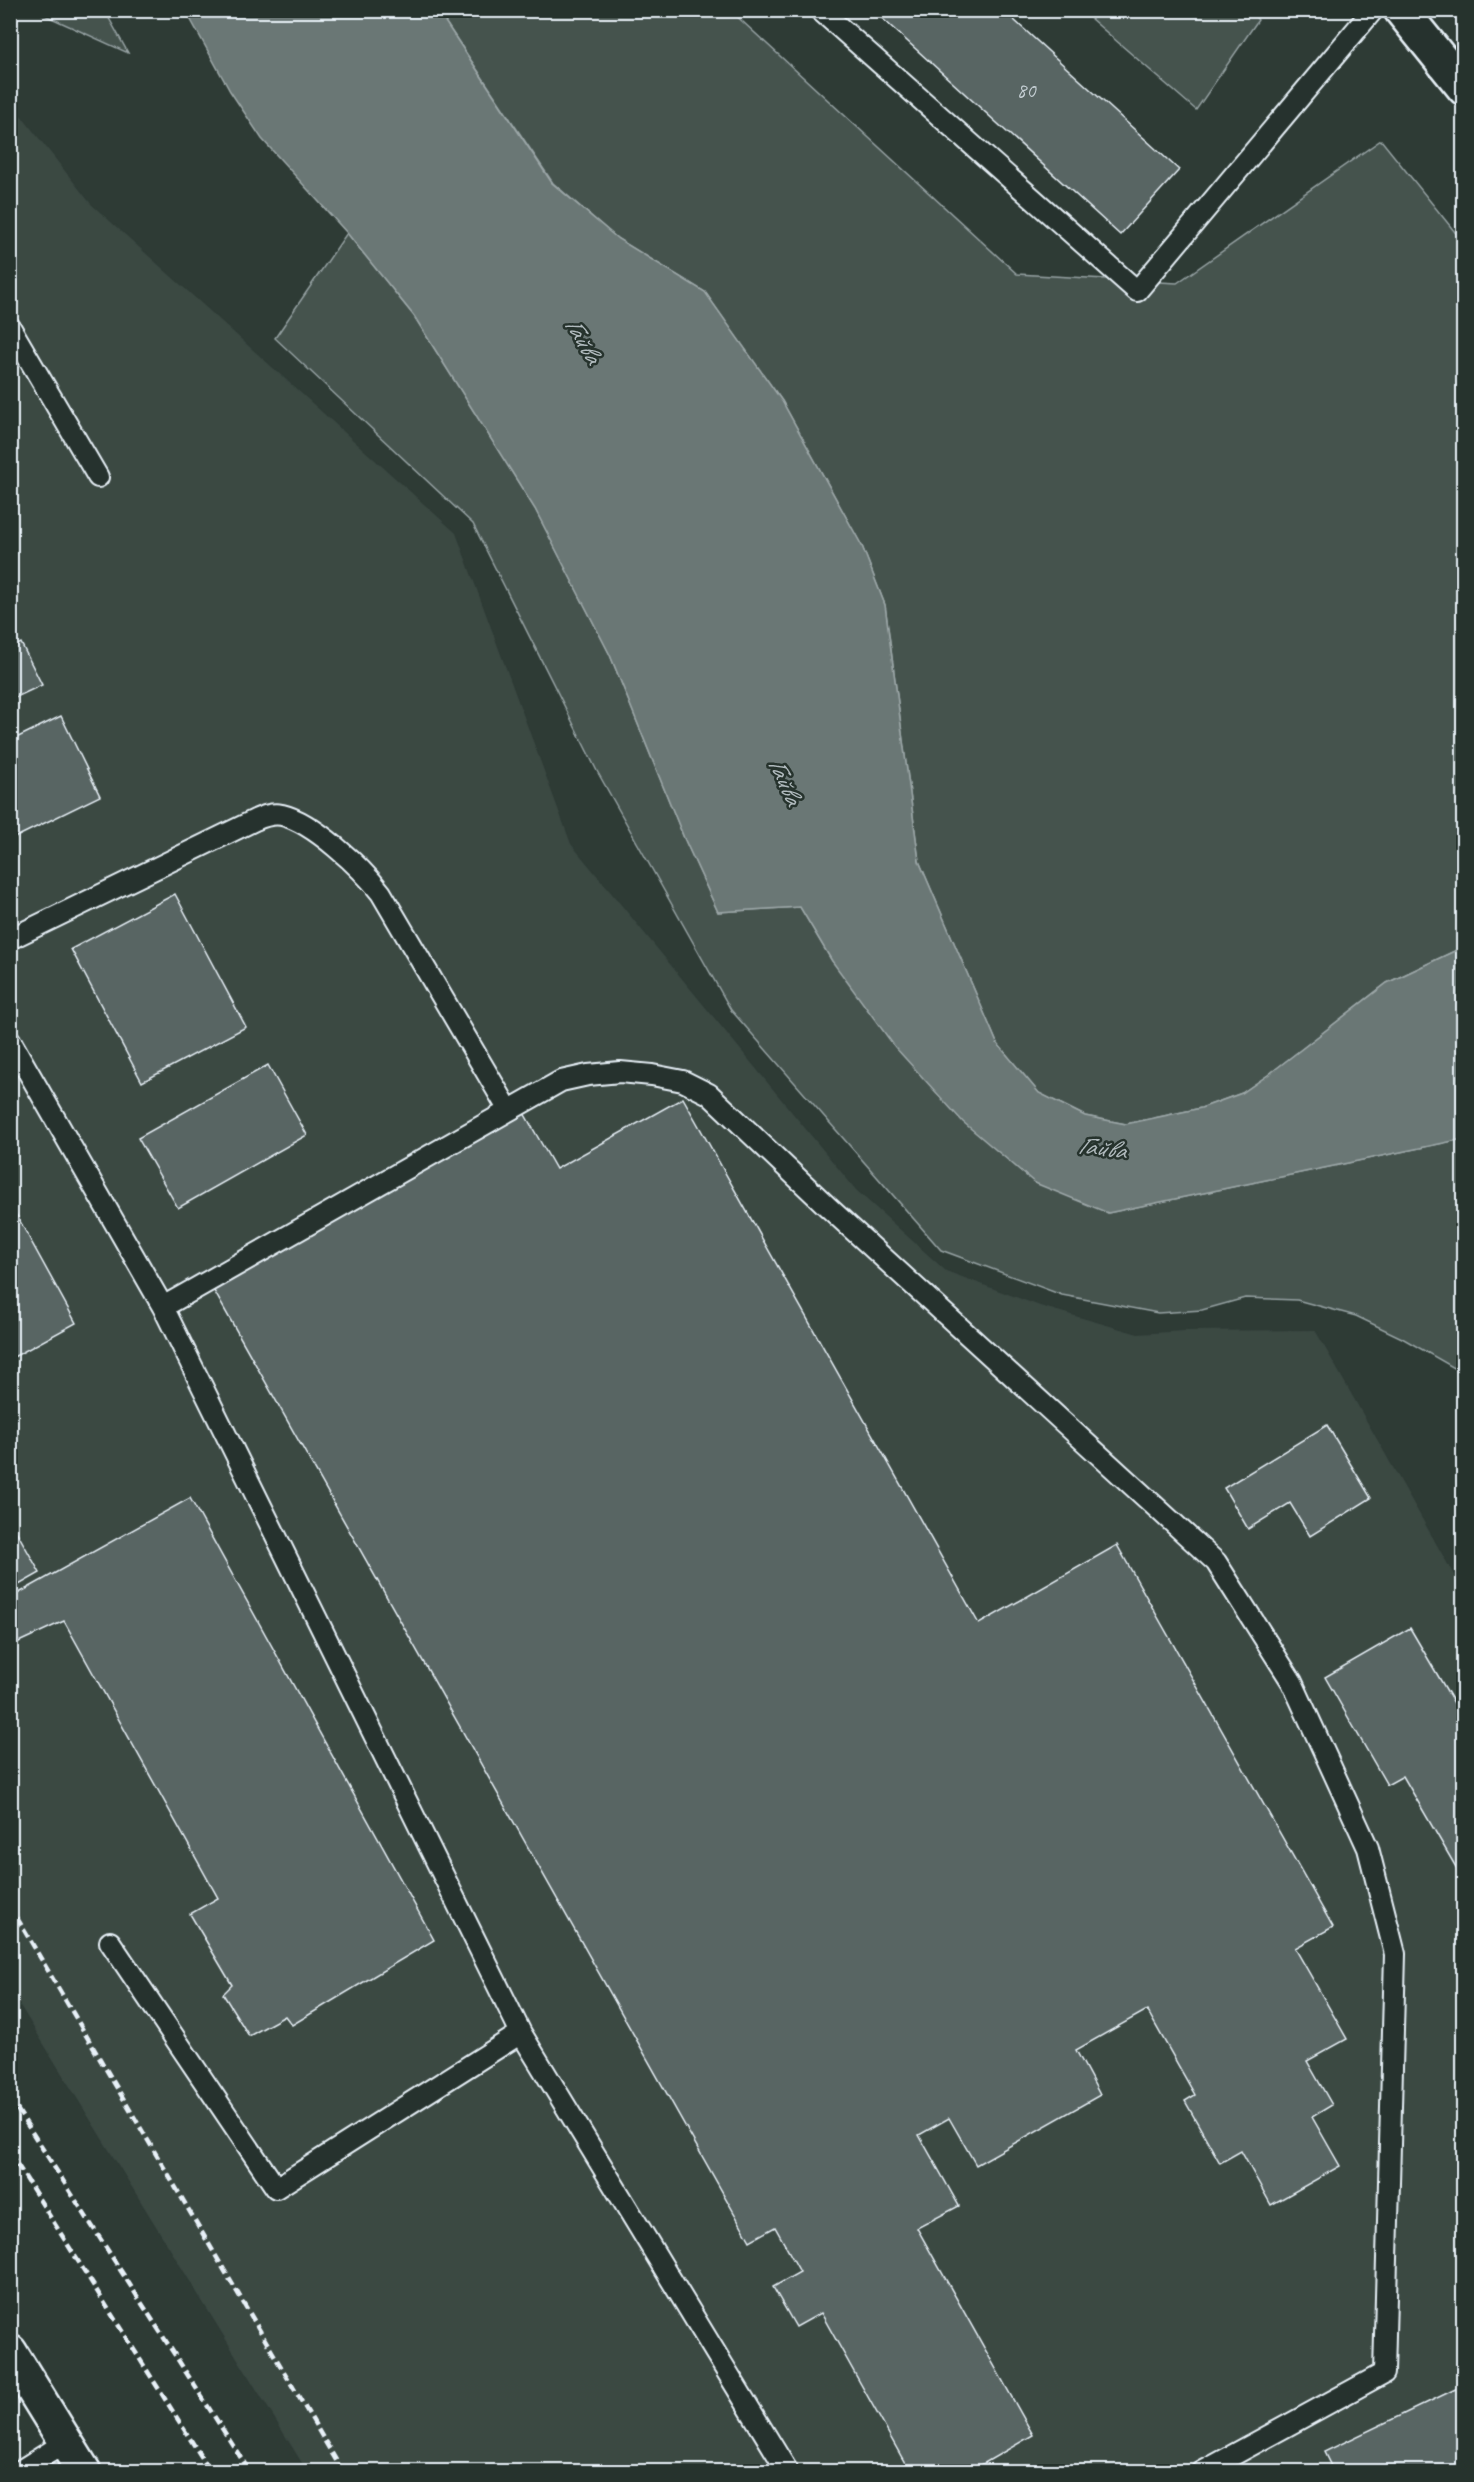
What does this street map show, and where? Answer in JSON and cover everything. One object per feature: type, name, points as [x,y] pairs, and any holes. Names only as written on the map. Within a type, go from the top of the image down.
[{"type":"street","points":[[1401,10],[1464,88]]},
{"type":"street","points":[[10,2352],[84,2472]]},
{"type":"lane","points":[[820,10],[1137,291],[1373,10]]},
{"type":"lane","points":[[10,327],[98,477]]},
{"type":"lane","points":[[10,939],[255,820],[268,815],[283,815],[301,823],[345,853],[365,871],[376,885],[508,1109]]},
{"type":"lane","points":[[10,1040],[163,1307],[521,2033],[788,2472]]},
{"type":"lane","points":[[163,1307],[508,1109],[561,1081],[588,1074],[620,1072],[683,1081],[709,1094],[837,1215],[1216,1563],[1292,1682],[1368,1848],[1395,1954],[1384,2373],[1202,2472]]},
{"type":"lane","points":[[110,1942],[276,2188],[521,2033]]},
{"type":"lane","points":[[18,2472],[66,2442]]},
{"type":"shaded area","points":[[36,11],[105,11],[128,53]]},
{"type":"shaded area","points":[[438,11],[731,11],[1017,274],[1177,283],[1381,140],[1463,242],[1463,947],[1387,983],[1242,1093],[1201,1108],[1126,1124],[1085,1116],[1039,1093],[997,1043],[919,861],[885,605],[862,546],[782,401],[705,292],[618,239],[553,183]]},
{"type":"shaded area","points":[[1082,11],[1251,11],[1258,20],[1196,110]]},
{"type":"shaded area","points":[[11,103],[91,204],[456,533],[571,844],[856,1190],[946,1271],[1040,1306],[1138,1334],[1184,1331],[1315,1330],[1463,1591],[1463,2471],[307,2471],[11,1991]]},
{"type":"shaded area","points":[[347,233],[414,316],[535,509],[610,655],[684,838],[718,912],[800,907],[832,961],[1108,1213],[1463,1139],[1463,1373],[1402,1338],[1356,1316],[1297,1300],[1245,1298],[1202,1310],[1158,1313],[1062,1295],[941,1250],[731,1010],[597,771],[473,524],[275,338]]},
{"type":"water","name":"Гайва","points":[[186,11],[438,11],[552,183],[618,239],[705,292],[782,401],[862,546],[885,605],[919,861],[997,1043],[1039,1093],[1085,1116],[1126,1124],[1201,1108],[1242,1093],[1387,983],[1463,947],[1463,1139],[1108,1213],[1035,1183],[963,1122],[895,1047],[832,961],[800,907],[718,912],[684,838],[610,655],[535,509],[414,316],[347,233],[262,139],[230,91]]},
{"type":"building","points":[[873,10],[1003,10],[1179,170],[1120,235]]},
{"type":"building","points":[[21,643],[42,685],[10,700],[10,649]]},
{"type":"building","points":[[61,716],[100,796],[10,840],[10,741]]},
{"type":"building","points":[[175,894],[246,1027],[142,1082],[71,949]]},
{"type":"building","points":[[268,1065],[307,1135],[178,1208],[138,1138]]},
{"type":"building","points":[[683,1098],[979,1624],[1117,1545],[1333,1927],[1295,1948],[1347,2039],[1307,2061],[1332,2105],[1312,2117],[1340,2166],[1271,2205],[1241,2151],[1220,2163],[1185,2101],[1195,2095],[1147,2010],[1076,2050],[1100,2095],[976,2165],[949,2118],[919,2135],[959,2206],[917,2228],[1033,2435],[969,2472],[910,2472],[821,2313],[796,2327],[773,2287],[800,2272],[775,2227],[750,2241],[213,1289],[524,1113],[556,1169]]},
{"type":"building","points":[[10,1203],[76,1323],[10,1359]]},
{"type":"building","points":[[1327,1425],[1371,1498],[1310,1536],[1290,1503],[1248,1529],[1224,1488]]},
{"type":"building","points":[[190,1498],[434,1940],[292,2025],[285,2016],[249,2036],[223,1994],[232,1985],[190,1914],[218,1898],[64,1621],[10,1646],[10,1598]]},
{"type":"building","points":[[10,1520],[40,1573],[10,1590]]},
{"type":"building","points":[[1410,1628],[1464,1720],[1464,1881],[1403,1776],[1387,1785],[1325,1677]]},
{"type":"building","points":[[1464,2385],[1464,2472],[1334,2472],[1324,2452]]},
{"type":"railway","points":[[10,1906],[343,2472]]},
{"type":"railway","points":[[10,2098],[250,2472]]},
{"type":"railway","points":[[10,2153],[211,2472]]}]
